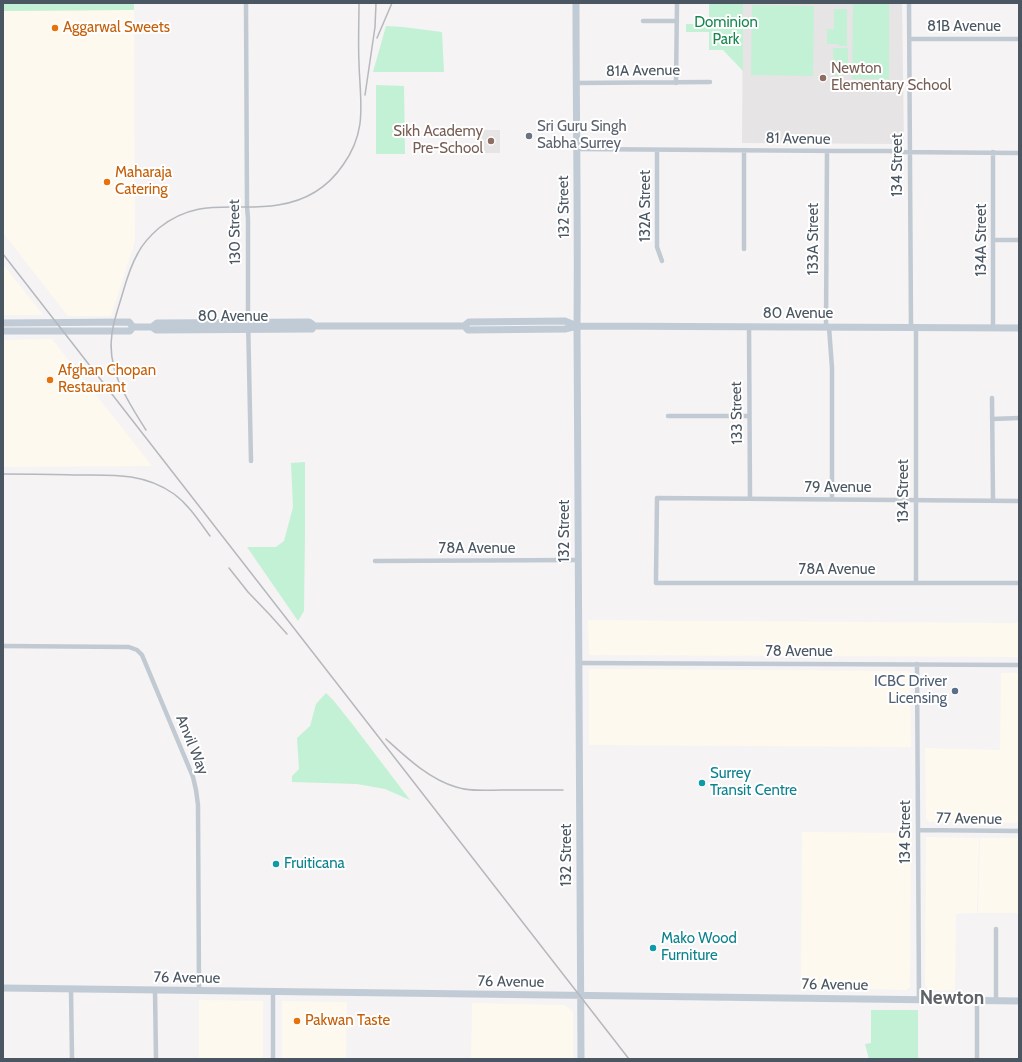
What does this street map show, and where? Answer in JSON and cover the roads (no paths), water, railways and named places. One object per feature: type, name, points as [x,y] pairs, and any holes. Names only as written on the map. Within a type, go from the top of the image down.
[{"type":"main road","name":"132 Street","points":[[576,3],[581,1059]]},
{"type":"main road","name":"80 Avenue","points":[[3,331],[130,331],[133,327],[152,327],[157,323],[248,326],[309,322],[314,326],[464,326],[469,322],[541,321],[565,321],[577,326],[1019,328]]},
{"type":"main road","name":"80 Avenue","points":[[3,323],[129,322],[133,327]]},
{"type":"main road","points":[[3,327],[9,327],[12,323]]},
{"type":"main road","name":"76 Avenue","points":[[3,988],[1019,1001]]},
{"type":"street","name":"130 Street","points":[[246,3],[246,143],[251,461]]},
{"type":"street","points":[[676,83],[677,3]]},
{"type":"street","name":"134 Street","points":[[910,3],[910,152],[916,582]]},
{"type":"street","points":[[643,21],[676,21]]},
{"type":"street","name":"81B Avenue","points":[[910,39],[1019,39]]},
{"type":"street","name":"81A Avenue","points":[[576,83],[710,82]]},
{"type":"street","name":"81 Avenue","points":[[576,149],[1019,152]]},
{"type":"street","name":"132A Street","points":[[657,150],[657,247],[662,261]]},
{"type":"street","points":[[744,150],[744,249]]},
{"type":"street","name":"133A Street","points":[[827,151],[828,327],[832,368],[832,499]]},
{"type":"street","name":"134A Street","points":[[993,152],[993,328]]},
{"type":"street","points":[[994,240],[1019,240]]},
{"type":"street","name":"133 Street","points":[[749,327],[750,499]]},
{"type":"street","points":[[992,398],[992,500]]},
{"type":"street","points":[[668,416],[750,416]]},
{"type":"street","points":[[992,418],[1019,418]]},
{"type":"street","name":"79 Avenue","points":[[656,582],[657,498],[1019,500]]},
{"type":"street","name":"78A Avenue","points":[[375,561],[578,560]]},
{"type":"street","name":"78A Avenue","points":[[656,582],[1019,583]]},
{"type":"street","name":"Anvil Way","points":[[3,646],[129,647],[137,650],[142,655],[193,777],[196,790],[198,805],[199,991]]},
{"type":"street","name":"78 Avenue","points":[[579,663],[1019,665]]},
{"type":"street","name":"134 Street","points":[[917,664],[919,1000]]},
{"type":"street","name":"77 Avenue","points":[[918,830],[1019,831]]},
{"type":"street","points":[[996,929],[996,1001]]},
{"type":"street","points":[[71,989],[72,1059]]},
{"type":"street","points":[[155,990],[156,1059]]},
{"type":"street","points":[[273,992],[273,1059]]},
{"type":"street","points":[[977,1001],[977,1059]]},
{"type":"railway","points":[[146,430],[132,408],[120,384],[112,360],[111,347],[115,318],[131,267],[140,249],[150,236],[174,218],[188,212],[217,207],[262,207],[288,203],[315,192],[337,173],[351,152],[356,140],[361,116],[359,3]]},
{"type":"railway","points":[[365,95],[375,27],[376,3]]},
{"type":"railway","points":[[377,38],[392,3]]},
{"type":"railway","points":[[3,254],[629,1059]]},
{"type":"railway","points":[[3,474],[113,475],[138,478],[162,487],[179,498],[194,514],[210,536]]},
{"type":"railway","points":[[229,568],[248,592],[287,634]]},
{"type":"railway","points":[[386,739],[410,760],[428,773],[437,779],[456,787],[467,790],[563,790]]},
{"type":"place","name":"Aggarwal Sweets","points":[[55,28]]},
{"type":"place","name":"Newton Elementary School","points":[[823,78]]},
{"type":"place","name":"Sri Guru Singh Sabha Surrey","points":[[529,136]]},
{"type":"place","name":"Sikh Academy Pre-School","points":[[491,141]]},
{"type":"place","name":"Maharaja Catering","points":[[107,182]]},
{"type":"place","name":"Afghan Chopan Restaurant","points":[[50,380]]},
{"type":"place","name":"ICBC Driver Licensing","points":[[955,691]]},
{"type":"place","name":"Surrey Transit Centre","points":[[702,783]]},
{"type":"place","name":"Fruiticana","points":[[276,864]]},
{"type":"place","name":"Mako Wood Furniture","points":[[653,948]]},
{"type":"place","name":"Pakwan Taste","points":[[297,1021]]},
{"type":"district","name":"Newton","points":[[952,998]]},
{"type":"park label","name":"Dominion Park","points":[[726,32]]}]
